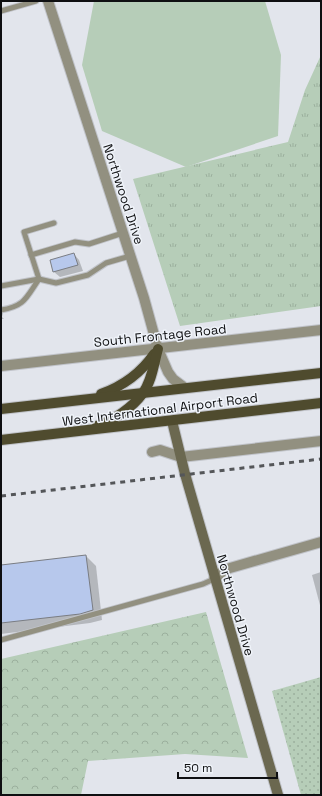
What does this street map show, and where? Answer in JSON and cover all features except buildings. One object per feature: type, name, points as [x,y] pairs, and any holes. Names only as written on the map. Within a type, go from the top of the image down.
[{"type":"main road","points":[[84,431],[119,415],[132,405],[143,393],[150,379],[158,349]]},
{"type":"main road","points":[[72,401],[100,395],[123,384],[142,369],[158,349]]},
{"type":"main road","name":"West International Airport Road","points":[[1,409],[321,373]]},
{"type":"main road","name":"West International Airport Road","points":[[1,440],[321,403]]},
{"type":"street","name":"Northwood Drive","points":[[48,1],[149,314],[158,349],[168,372],[173,379],[185,388]]},
{"type":"street","name":"South Frontage Road","points":[[1,366],[321,330]]},
{"type":"street","name":"Northwood Drive","points":[[172,421],[214,578],[278,795]]},
{"type":"street","points":[[152,452],[160,450],[181,457],[321,441]]},
{"type":"street","points":[[214,578],[230,568],[321,542]]},
{"type":"lane","points":[[1,11],[36,1]]},
{"type":"lane","points":[[39,279],[24,232],[54,223]]},
{"type":"lane","points":[[31,255],[75,242],[89,244],[123,233]]},
{"type":"lane","points":[[1,286],[39,279],[56,283],[62,282],[88,275],[106,263],[130,256]]},
{"type":"lane","points":[[1,310],[12,308],[24,302],[39,279]]},
{"type":"lane","points":[[1,640],[203,584],[214,578]]},
{"type":"green space","points":[[94,1],[265,1],[281,55],[278,136],[186,167],[102,131],[82,65]]},
{"type":"green space","points":[[321,55],[321,306],[180,326],[133,179],[288,142],[305,90]]},
{"type":"green space","points":[[206,612],[248,758],[185,754],[88,761],[81,795],[1,795],[1,659]]},
{"type":"green space","points":[[321,677],[321,795],[301,795],[272,691]]},
{"type":"railway","points":[[1,496],[321,459]]}]
